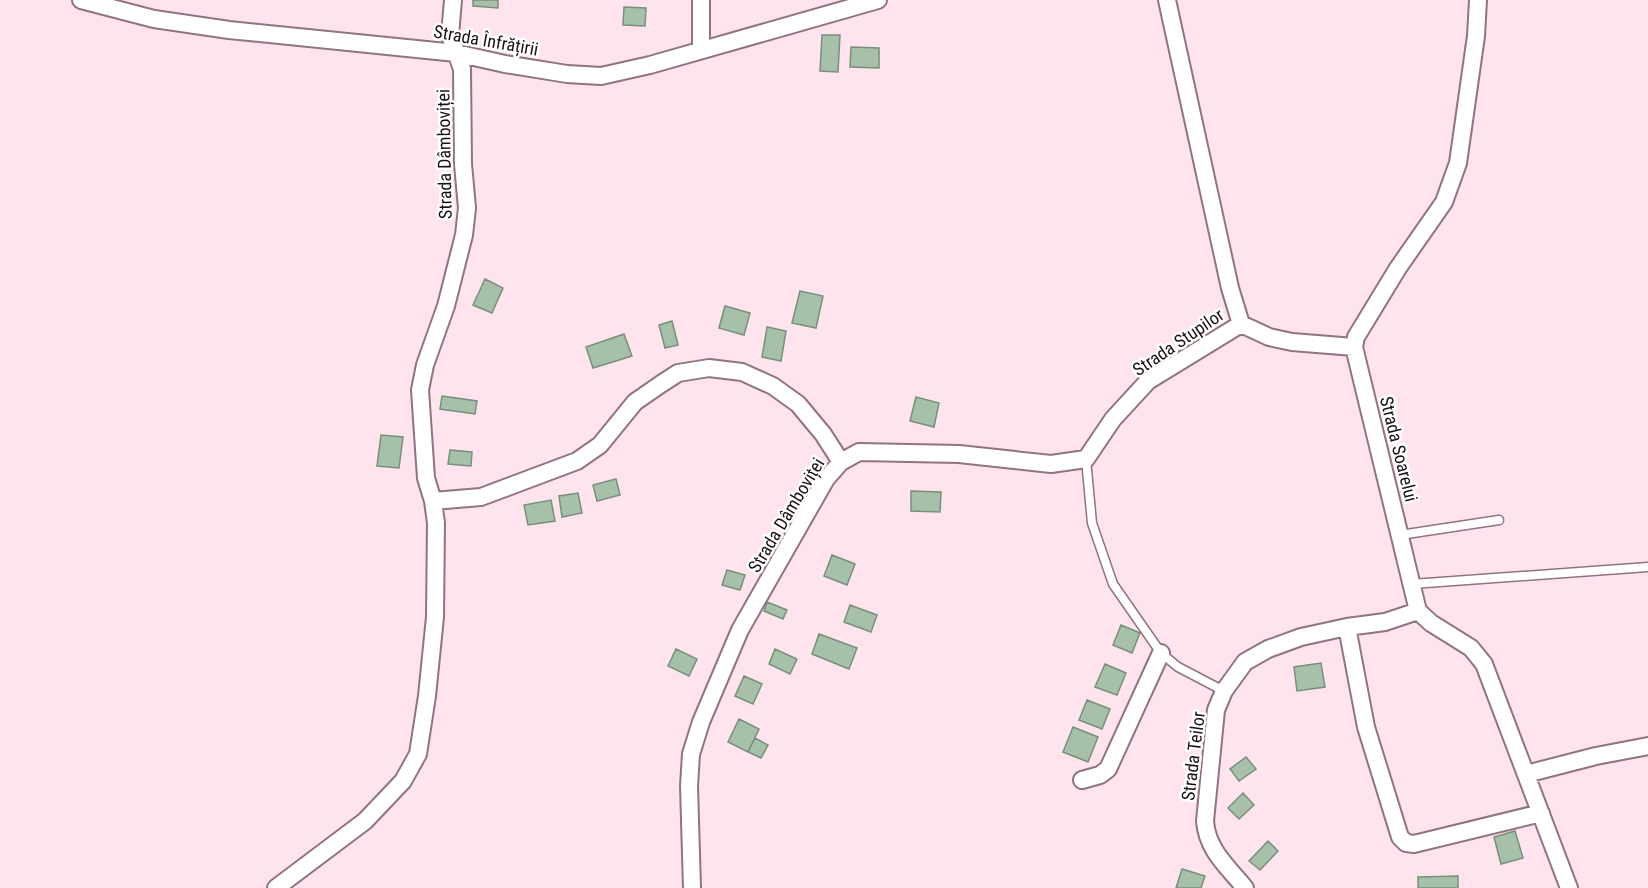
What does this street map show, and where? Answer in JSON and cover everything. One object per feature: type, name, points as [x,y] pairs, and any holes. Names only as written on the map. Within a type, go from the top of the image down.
[{"type":"street","name":"Strada Înfrățirii","points":[[81,0],[154,19],[229,30],[456,53],[567,74],[601,76],[650,65],[878,0]]},
{"type":"street","name":"Strada Dâmboviței","points":[[453,0],[450,35],[462,69],[463,164],[467,208],[464,235],[446,306],[425,366],[420,390],[426,478],[433,501],[481,497],[577,461],[600,445],[635,402],[652,390],[678,373],[709,368],[742,372],[773,386],[798,404],[824,434],[841,462],[826,479],[740,630],[701,722],[691,754],[689,786],[692,888]]},
{"type":"street","points":[[701,0],[701,50]]},
{"type":"street","name":"Strada Stupilor","points":[[1086,459],[1113,419],[1148,381],[1240,324],[1230,288],[1167,0]]},
{"type":"street","points":[[1240,324],[1269,337],[1292,342],[1354,347],[1356,337],[1392,278],[1444,202],[1458,163],[1476,36],[1478,0]]},
{"type":"street","name":"Strada Soarelui","points":[[1354,347],[1418,611]]},
{"type":"street","points":[[841,462],[859,452],[878,451],[959,454],[1051,464],[1086,459]]},
{"type":"street","points":[[276,888],[366,821],[403,781],[418,754],[435,617],[436,523],[433,501]]},
{"type":"street","points":[[1418,611],[1431,623],[1471,648],[1484,664],[1569,888]]},
{"type":"street","name":"Strada Teilor","points":[[1245,888],[1213,850],[1206,834],[1204,821],[1216,710],[1234,675],[1245,662],[1268,649],[1301,637],[1385,622],[1418,611]]},
{"type":"street","points":[[1347,627],[1365,727],[1400,837],[1406,843],[1414,844],[1541,813]]},
{"type":"street","points":[[1082,780],[1100,776],[1108,769],[1161,653]]},
{"type":"street","points":[[1526,774],[1596,756],[1648,746]]},
{"type":"lane","points":[[1086,459],[1092,523],[1113,584],[1161,653],[1178,667],[1224,692]]},
{"type":"lane","points":[[1400,536],[1498,520]]},
{"type":"lane","points":[[1412,584],[1648,567]]},
{"type":"building","points":[[473,0],[498,0],[498,8],[473,6]]},
{"type":"building","points":[[624,7],[646,8],[645,26],[623,25]]},
{"type":"building","points":[[822,35],[840,35],[838,72],[820,71]]},
{"type":"building","points":[[851,47],[879,48],[879,68],[850,67]]},
{"type":"building","points":[[485,279],[503,288],[492,313],[473,305]]},
{"type":"building","points":[[800,291],[823,296],[816,328],[792,323]]},
{"type":"building","points":[[725,306],[750,313],[744,335],[719,328]]},
{"type":"building","points":[[672,321],[678,345],[665,348],[659,325]]},
{"type":"building","points":[[767,327],[786,331],[781,361],[762,357]]},
{"type":"building","points":[[624,334],[632,356],[593,368],[586,347]]},
{"type":"building","points":[[442,396],[477,401],[475,414],[440,409]]},
{"type":"building","points":[[916,397],[939,403],[934,427],[910,421]]},
{"type":"building","points":[[381,435],[403,437],[399,468],[377,466]]},
{"type":"building","points":[[450,450],[472,452],[471,466],[448,464]]},
{"type":"building","points":[[616,479],[620,495],[597,501],[593,485]]},
{"type":"building","points":[[911,491],[941,492],[940,512],[911,511]]},
{"type":"building","points":[[578,493],[582,513],[562,517],[559,496]]},
{"type":"building","points":[[551,500],[555,521],[528,525],[524,505]]},
{"type":"building","points":[[832,555],[855,564],[847,585],[824,576]]},
{"type":"building","points":[[727,570],[745,575],[740,590],[722,585]]},
{"type":"building","points":[[767,602],[787,610],[783,619],[764,611]]},
{"type":"building","points":[[850,605],[877,615],[871,632],[844,622]]},
{"type":"building","points":[[1121,625],[1140,633],[1132,653],[1113,645]]},
{"type":"building","points":[[819,634],[857,648],[849,669],[812,654]]},
{"type":"building","points":[[676,649],[697,659],[689,676],[668,666]]},
{"type":"building","points":[[775,649],[797,659],[790,674],[769,664]]},
{"type":"building","points":[[1321,663],[1325,687],[1297,691],[1294,667]]},
{"type":"building","points":[[1105,664],[1126,673],[1117,695],[1095,687]]},
{"type":"building","points":[[744,676],[762,684],[753,704],[735,696]]},
{"type":"building","points":[[1087,700],[1110,709],[1102,729],[1079,720]]},
{"type":"building","points":[[739,719],[759,729],[748,752],[728,742]]},
{"type":"building","points":[[1073,727],[1098,737],[1088,762],[1063,752]]},
{"type":"building","points":[[755,738],[768,745],[761,758],[748,752]]},
{"type":"building","points":[[1246,757],[1256,769],[1239,781],[1230,769]]},
{"type":"building","points":[[1243,793],[1254,805],[1239,819],[1228,808]]},
{"type":"building","points":[[1515,831],[1523,858],[1501,864],[1494,837]]},
{"type":"building","points":[[1268,841],[1278,851],[1260,870],[1249,861]]},
{"type":"building","points":[[1182,869],[1205,876],[1201,888],[1176,888]]},
{"type":"building","points":[[1458,876],[1458,888],[1418,888],[1418,877]]}]
